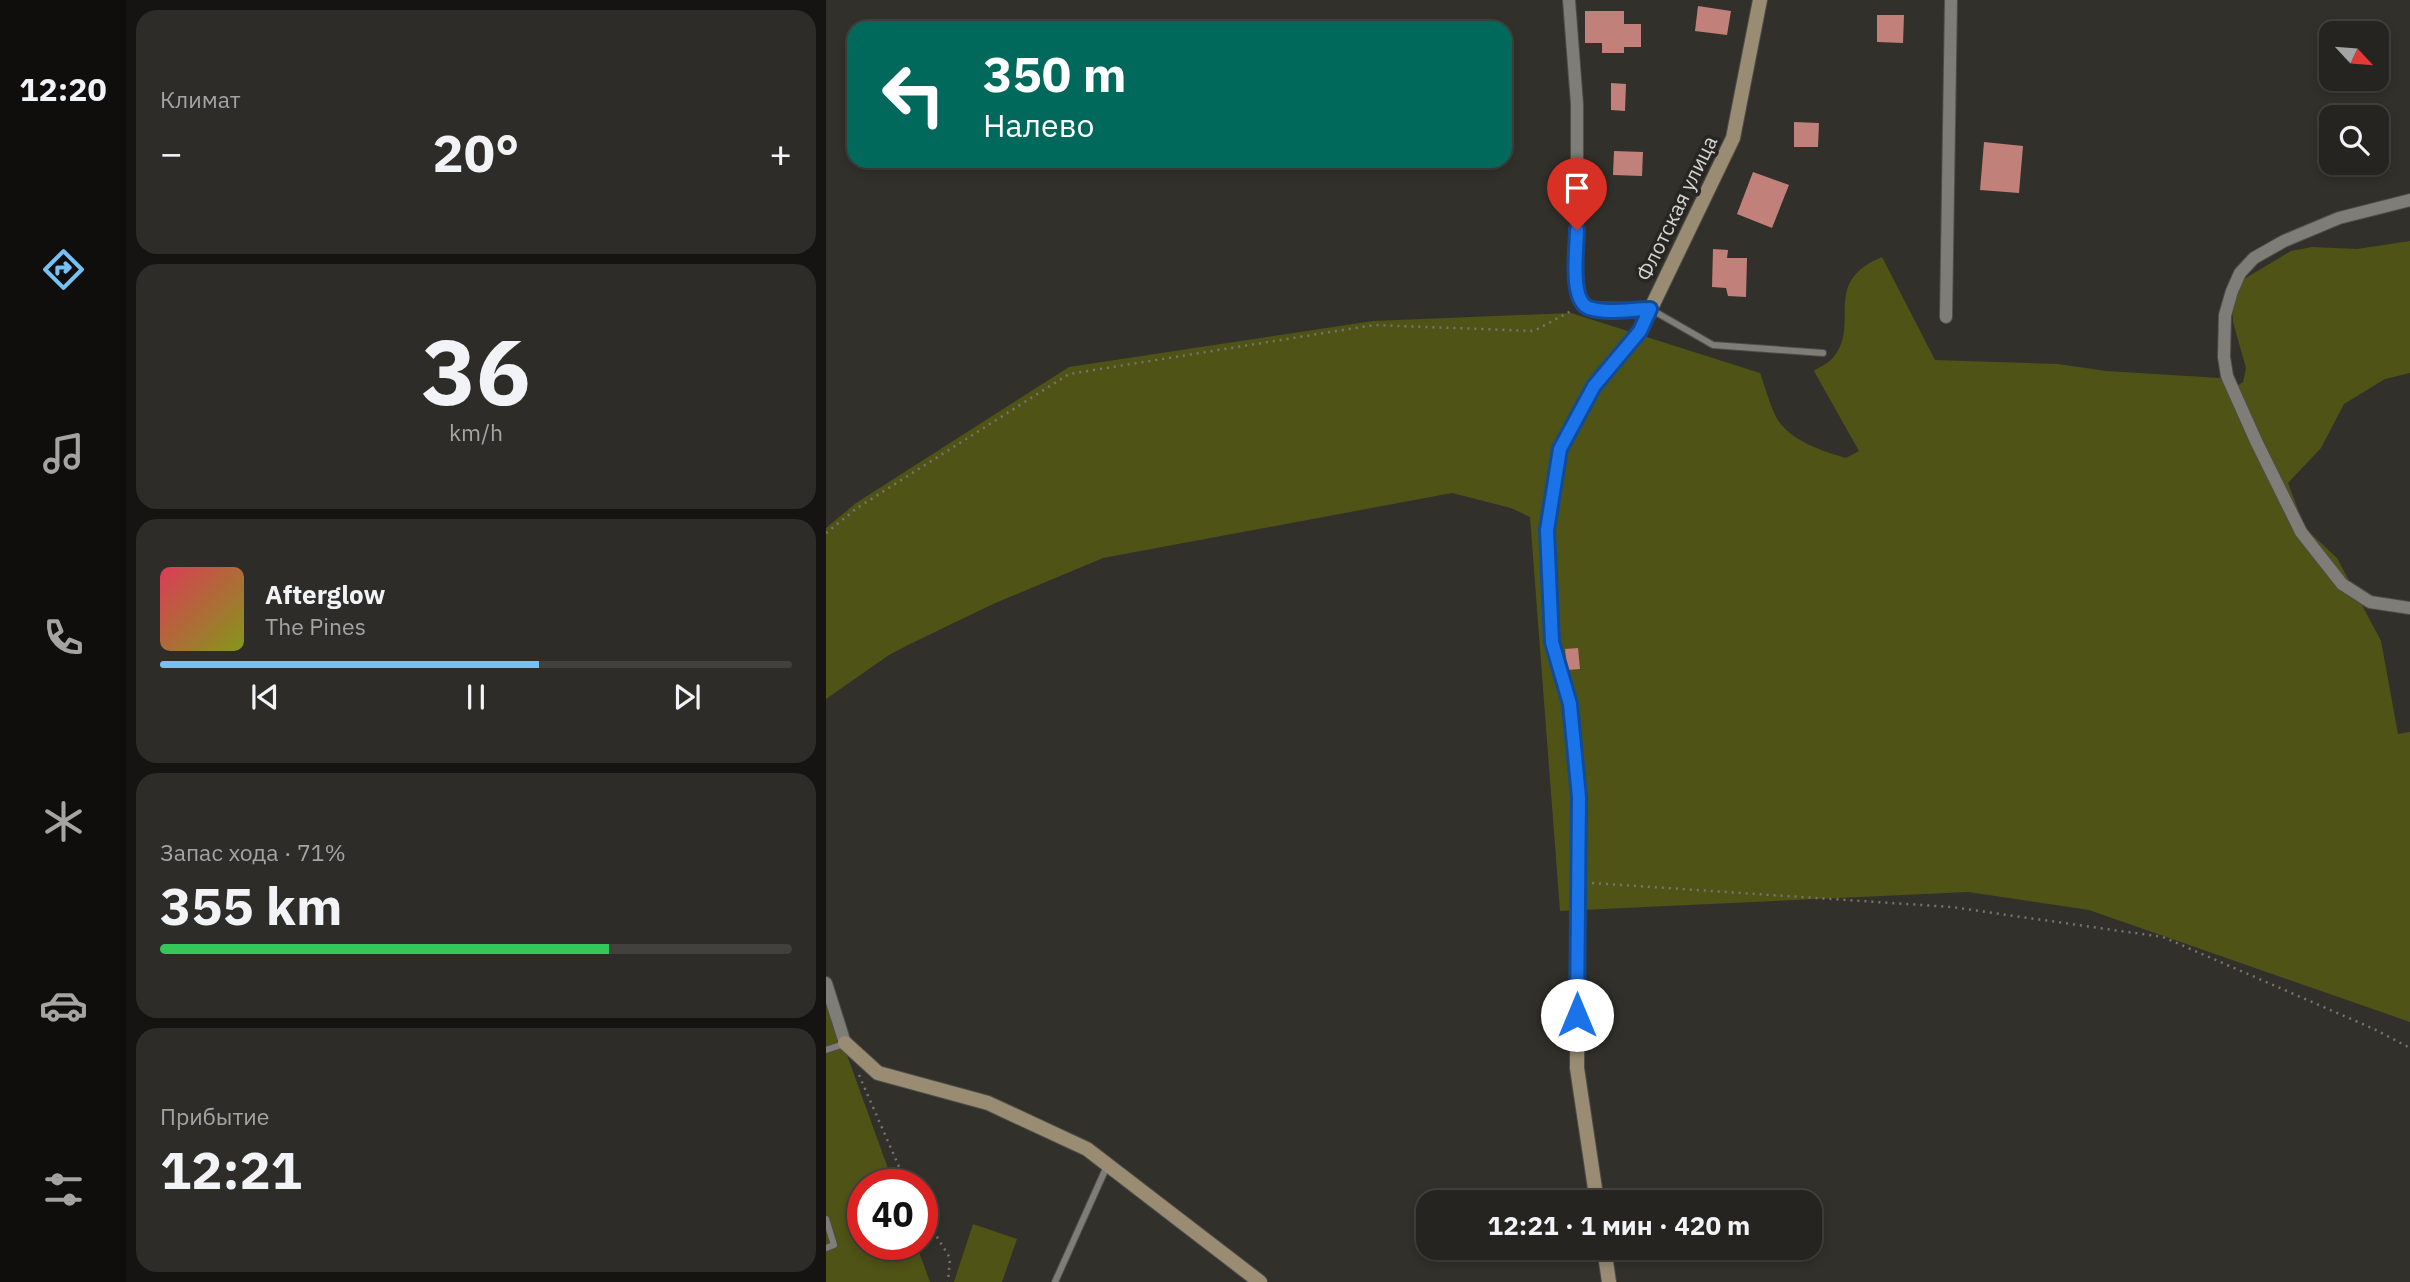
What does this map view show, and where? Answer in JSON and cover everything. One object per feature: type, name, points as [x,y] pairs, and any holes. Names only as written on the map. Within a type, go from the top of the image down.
[{"type":"street","points":[[1569,0],[1577,104],[1577,295],[1581,303],[1589,308],[1650,309]]},
{"type":"street","name":"Флотская улица","points":[[1595,1190],[1577,1068],[1579,797],[1570,704],[1552,642],[1547,530],[1560,449],[1594,386],[1640,331],[1733,138],[1760,0]]},
{"type":"street","points":[[1946,317],[1951,0]]},
{"type":"street","points":[[2410,200],[2339,218],[2284,241],[2254,258],[2240,272],[2232,291],[2225,315],[2224,357],[2232,387],[2301,532],[2342,584],[2370,602],[2410,608]]},
{"type":"street","points":[[826,983],[845,1043],[878,1073],[988,1103],[1087,1149],[1242,1276],[1260,1282]]},
{"type":"street","points":[[1606,1260],[1609,1282]]},
{"type":"lane","points":[[1650,309],[1713,345],[1823,354]]},
{"type":"lane","points":[[826,1050],[845,1043]]},
{"type":"lane","points":[[1055,1282],[1108,1165]]},
{"type":"lane","points":[[826,1219],[834,1245],[826,1248]]},
{"type":"path","points":[[826,533],[858,508],[1069,374],[1374,325],[1534,331],[1573,310],[1589,308]]},
{"type":"path","points":[[1578,883],[1951,907],[2162,937],[2410,1048]]},
{"type":"path","points":[[856,1068],[900,1169]]},
{"type":"path","points":[[938,1239],[950,1258],[948,1282]]},
{"type":"shaded area","points":[[2410,241],[2410,373],[2385,379],[2344,404],[2321,448],[2288,483],[2305,528],[2337,558],[2381,641],[2398,734],[2410,732],[2410,1022],[2089,910],[1968,892],[1560,911],[1530,517],[1511,508],[1452,493],[1103,558],[993,604],[908,645],[826,699],[826,528],[856,503],[1069,367],[1373,321],[1571,313],[1760,373],[1775,415],[1788,431],[1816,448],[1846,458],[1859,451],[1814,371],[1832,359],[1840,346],[1844,332],[1847,292],[1852,279],[1863,267],[1882,257],[1935,360],[2058,364],[2106,371],[2220,378],[2231,390],[2243,382],[2246,368],[2233,322],[2232,307],[2244,279],[2291,251],[2312,247],[2357,249]]},
{"type":"shaded area","points":[[826,997],[888,1169],[847,1169],[847,1260],[922,1260],[930,1282],[826,1282]]},
{"type":"shaded area","points":[[973,1224],[1017,1239],[1002,1282],[954,1282]]},
{"type":"building","points":[[1698,6],[1731,11],[1727,35],[1695,31]]},
{"type":"building","points":[[1585,11],[1624,11],[1624,24],[1641,24],[1641,47],[1624,47],[1624,53],[1602,53],[1602,43],[1585,43]]},
{"type":"building","points":[[1877,15],[1904,15],[1903,43],[1877,42]]},
{"type":"building","points":[[1611,83],[1626,84],[1625,111],[1611,110]]},
{"type":"building","points":[[1794,122],[1819,123],[1818,147],[1794,147]]},
{"type":"building","points":[[1984,142],[2023,146],[2019,193],[1980,190]]},
{"type":"building","points":[[1614,151],[1643,152],[1642,176],[1613,175]]},
{"type":"building","points":[[1753,172],[1789,185],[1772,228],[1737,214]]},
{"type":"building","points":[[1713,249],[1728,250],[1727,258],[1747,258],[1746,297],[1728,296],[1726,288],[1712,287]]},
{"type":"building","points":[[1578,648],[1580,669],[1567,670],[1565,649]]},
{"type":"route","points":[[1577,230],[1576,284],[1581,303],[1600,310],[1650,309],[1640,331],[1594,386],[1560,449],[1547,530],[1552,642],[1570,704],[1579,797],[1577,1015]]}]
